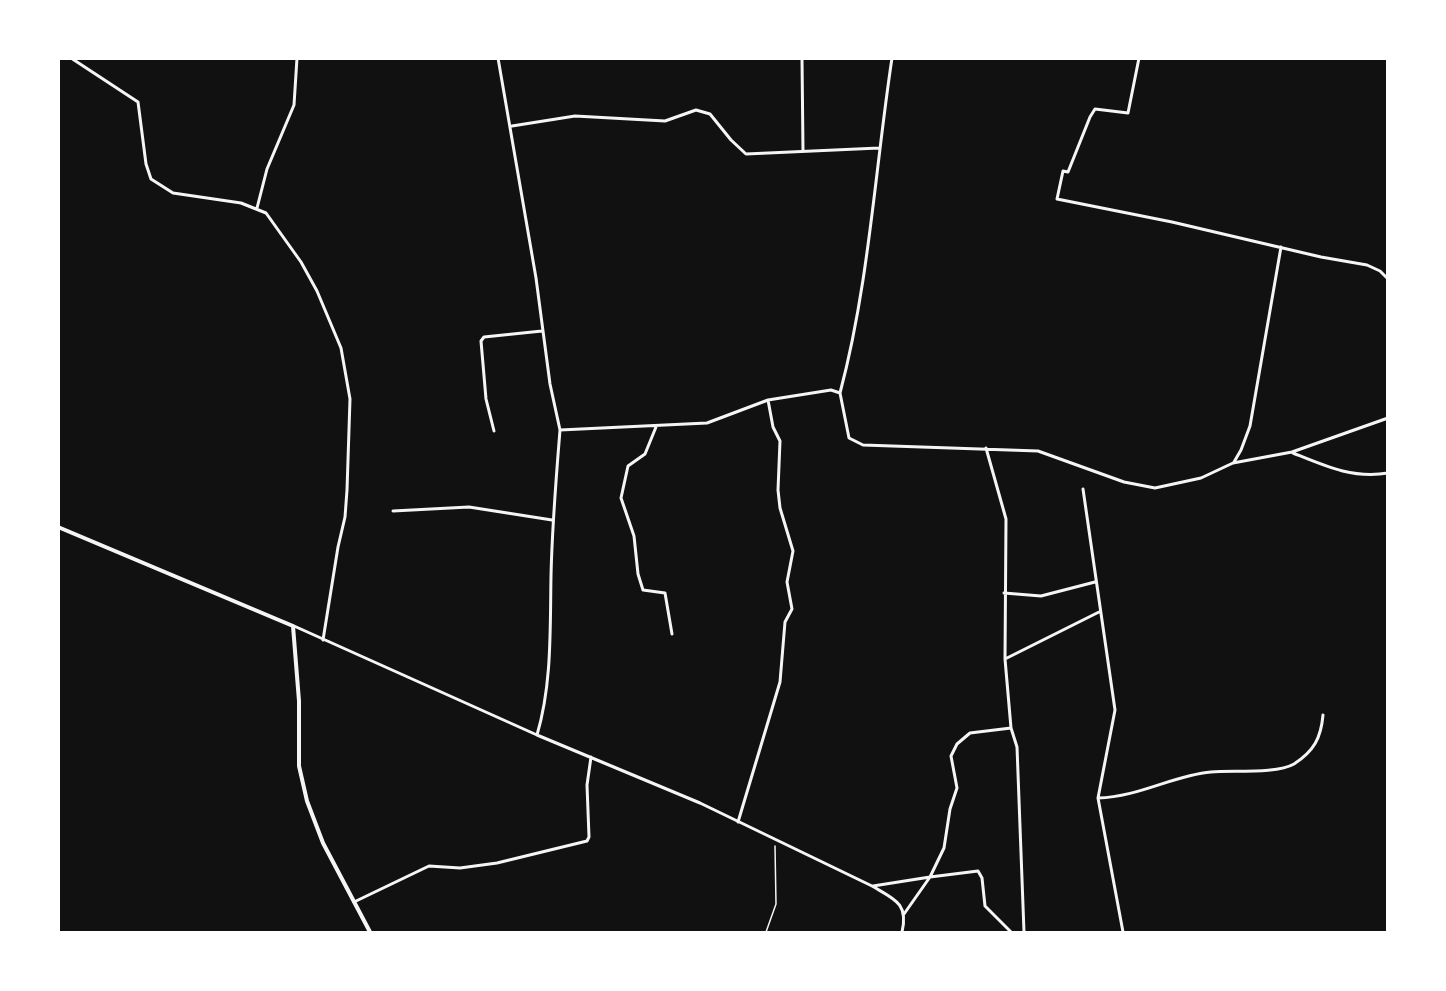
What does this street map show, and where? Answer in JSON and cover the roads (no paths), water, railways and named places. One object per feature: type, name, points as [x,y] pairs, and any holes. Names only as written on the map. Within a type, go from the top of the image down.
[{"type":"street","points":[[71,58],[138,102],[146,164],[154,183],[173,193],[257,208],[270,218],[317,291],[341,348],[350,387],[345,517],[323,640]]},
{"type":"street","points":[[257,208],[267,169],[294,105],[297,58]]},
{"type":"street","points":[[498,58],[512,126],[511,139],[560,430],[552,520],[548,681],[544,710],[537,735]]},
{"type":"street","points":[[802,58],[803,151]]},
{"type":"street","points":[[892,58],[870,235],[840,393],[849,438],[863,444],[1038,451],[1124,482],[1155,488],[1201,478],[1233,463],[1292,452],[1388,418]]},
{"type":"street","points":[[1139,58],[1128,114],[1095,109],[1068,172],[1063,171],[1057,199],[1367,265],[1380,271],[1388,279]]},
{"type":"street","points":[[512,126],[574,116],[665,121],[696,110],[710,114],[730,140],[746,154],[879,148]]},
{"type":"street","points":[[1233,463],[1241,450],[1250,426],[1281,246]]},
{"type":"street","points":[[495,431],[486,399],[481,341],[484,337],[542,331]]},
{"type":"street","points":[[560,430],[707,423],[768,400],[831,390],[840,393]]},
{"type":"street","points":[[738,822],[780,682],[785,622],[792,609],[787,582],[793,551],[780,508],[778,490],[780,441],[773,427],[768,400]]},
{"type":"street","points":[[656,427],[645,454],[628,466],[621,498],[634,536],[638,574],[643,590],[665,593],[672,634]]},
{"type":"street","points":[[986,448],[1006,519],[1005,659],[1011,728],[1017,747],[1024,933]]},
{"type":"street","points":[[1292,452],[1346,474],[1371,476],[1388,473]]},
{"type":"street","points":[[1083,489],[1115,710],[1098,798],[1123,933]]},
{"type":"street","points":[[393,512],[469,507],[552,520]]},
{"type":"street","points":[[58,527],[293,626],[738,822],[872,886],[898,902],[904,914]]},
{"type":"street","points":[[1004,593],[1041,596],[1095,582]]},
{"type":"street","points":[[1005,659],[1099,612]]},
{"type":"street","points":[[293,626],[299,701],[298,751],[303,786],[323,843],[370,933]]},
{"type":"street","points":[[1098,798],[1115,798],[1208,772],[1291,765],[1311,751],[1322,735],[1323,715]]},
{"type":"street","points":[[902,933],[904,914],[930,877],[944,848],[950,809],[957,788],[951,756],[957,744],[970,733],[1011,728]]},
{"type":"street","points":[[354,902],[422,868],[460,868],[497,862],[587,841],[589,837],[587,785],[591,757]]},
{"type":"street","points":[[872,886],[978,871],[982,879],[986,906],[1011,933]]}]
